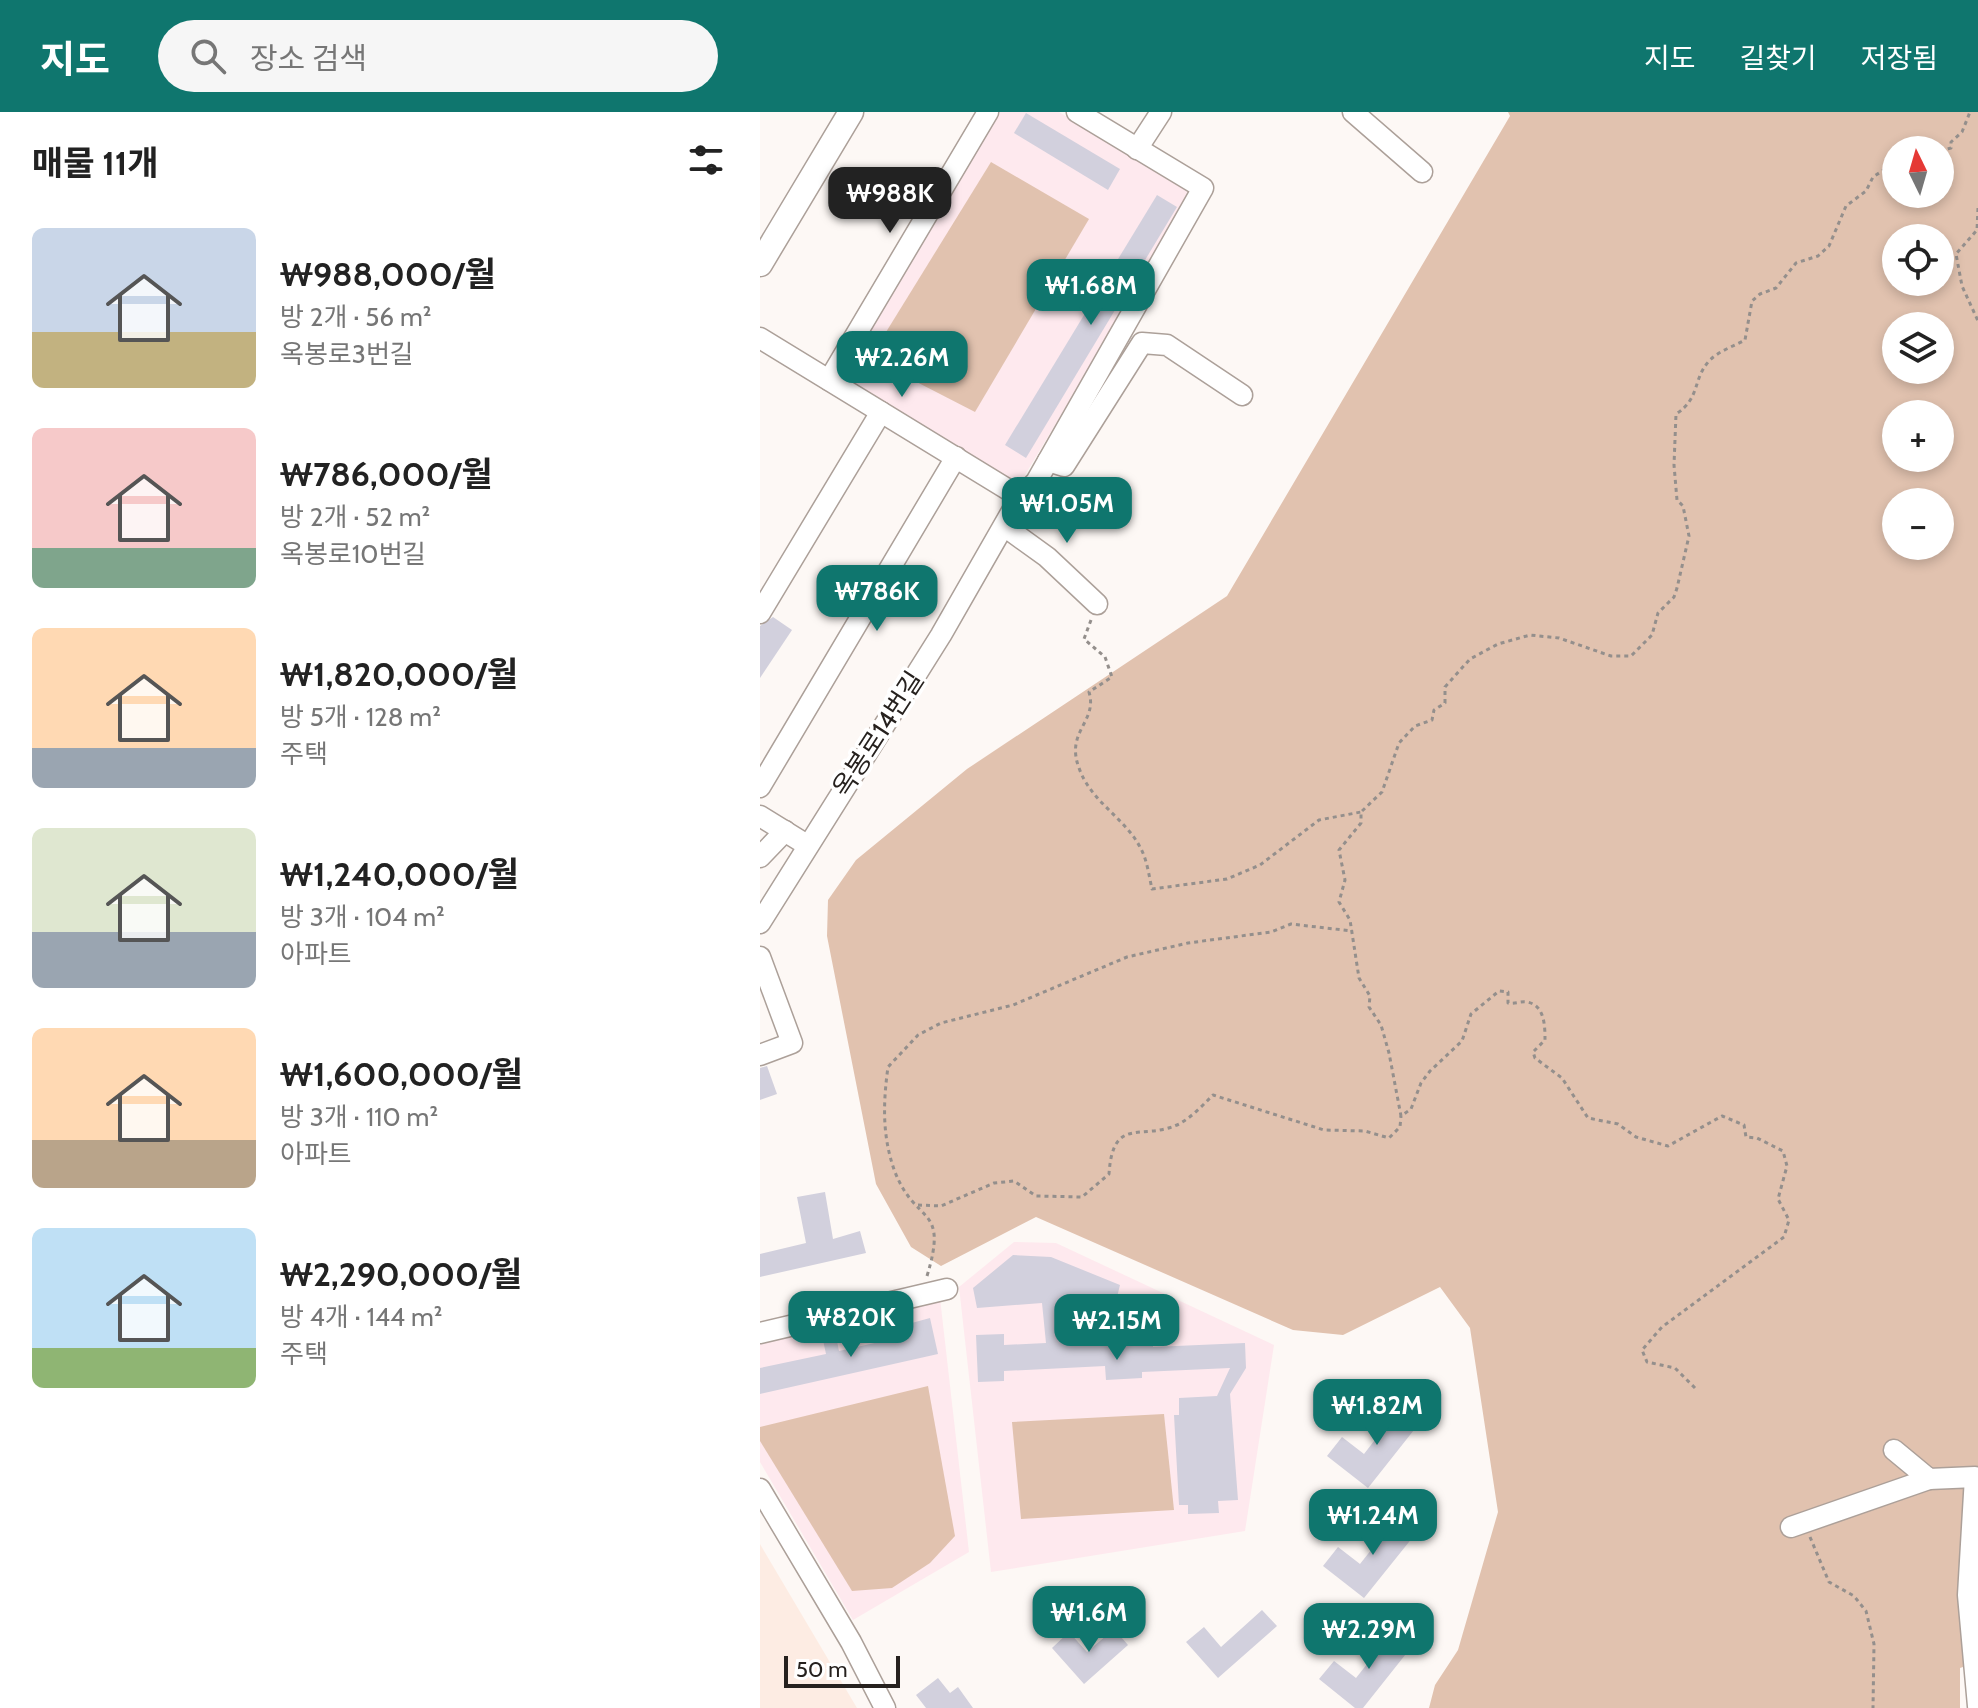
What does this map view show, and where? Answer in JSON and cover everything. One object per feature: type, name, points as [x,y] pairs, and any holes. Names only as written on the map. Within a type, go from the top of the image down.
[{"type":"main road","points":[[760,264],[851,112]]},
{"type":"street","points":[[829,380],[988,112]]},
{"type":"street","points":[[1077,112],[1137,149],[1161,112]]},
{"type":"street","points":[[1353,112],[1422,172]]},
{"type":"street","name":"옥봉로14번길","points":[[760,923],[941,635],[1020,497],[1036,482],[1203,188],[1137,149]]},
{"type":"street","points":[[760,338],[1020,497]]},
{"type":"street","points":[[1048,461],[1064,466],[1142,343],[1167,345],[1242,395]]},
{"type":"street","points":[[760,613],[881,412]]},
{"type":"street","points":[[760,787],[956,457]]},
{"type":"street","points":[[1004,526],[1047,557],[1097,604]]},
{"type":"street","points":[[760,816],[807,845]]},
{"type":"street","points":[[760,857],[785,831]]},
{"type":"street","points":[[760,957],[792,1043],[760,1055]]},
{"type":"street","points":[[760,1333],[947,1289]]},
{"type":"street","points":[[1894,1450],[1929,1479]]},
{"type":"street","points":[[1797,1525],[1929,1479],[1975,1477],[1968,1595],[1978,1706]]},
{"type":"street","points":[[760,1489],[851,1642],[885,1708]]},
{"type":"path","points":[[1954,139],[1962,132],[1970,112]]},
{"type":"path","points":[[1097,604],[1084,639],[1105,657],[1112,677],[1089,692],[1090,711],[1073,743],[1079,768],[1102,807],[1119,820],[1143,850],[1152,889],[1227,879],[1260,865],[1319,820],[1361,812],[1382,792],[1399,743],[1415,726],[1432,720],[1434,710],[1445,703],[1445,687],[1461,674],[1470,659],[1498,644],[1530,635],[1559,638],[1611,656],[1637,653],[1652,635],[1658,613],[1674,597],[1689,536],[1683,506],[1677,500],[1674,465],[1676,414],[1693,401],[1699,377],[1711,359],[1745,340],[1752,301],[1776,288],[1796,263],[1818,256],[1829,246],[1846,206],[1866,191],[1873,177],[1882,171]]},
{"type":"path","points":[[1978,208],[1977,230],[1956,254],[1962,286],[1978,321]]},
{"type":"path","points":[[917,1204],[941,1206],[994,1183],[1014,1181],[1036,1196],[1082,1197],[1109,1174],[1113,1148],[1124,1134],[1179,1124],[1213,1095],[1335,1132],[1365,1131],[1389,1138],[1400,1127],[1401,1116],[1395,1101],[1398,1091],[1381,1025],[1359,978],[1352,931],[1338,896],[1345,880],[1345,868],[1338,858],[1343,843],[1361,823],[1361,812]]},
{"type":"path","points":[[922,1293],[937,1243],[936,1230],[896,1175],[885,1142],[884,1097],[888,1067],[918,1035],[941,1023],[1013,1005],[1143,953],[1271,932],[1291,924],[1352,931]]},
{"type":"path","points":[[1401,1116],[1411,1109],[1421,1083],[1430,1071],[1462,1041],[1471,1014],[1499,991],[1508,992],[1508,1003],[1527,1002],[1540,1011],[1546,1022],[1545,1040],[1533,1052],[1535,1058],[1562,1078],[1588,1118],[1618,1124],[1636,1137],[1668,1146],[1717,1118],[1727,1116],[1744,1125],[1746,1137],[1776,1145],[1783,1151],[1787,1166],[1778,1199],[1789,1220],[1784,1237],[1662,1327],[1642,1350],[1647,1362],[1675,1368],[1695,1388]]},
{"type":"path","points":[[1797,1525],[1829,1582],[1854,1596],[1866,1611],[1874,1644],[1873,1708]]},
{"type":"shaded area","points":[[994,112],[1059,112],[1192,191],[1192,197],[1019,485],[837,373]]},
{"type":"shaded area","points":[[1508,112],[1978,112],[1978,1662],[1960,1668],[1960,1708],[1429,1708],[1435,1685],[1458,1650],[1498,1512],[1470,1328],[1440,1287],[1343,1335],[1293,1330],[1036,1217],[941,1266],[911,1247],[876,1184],[827,936],[828,900],[856,860],[967,769],[1227,596],[1510,116]]},
{"type":"shaded area","points":[[991,162],[1089,219],[975,412],[870,358]]},
{"type":"shaded area","points":[[1014,1242],[1056,1243],[1274,1345],[1245,1531],[991,1572],[959,1287]]},
{"type":"shaded area","points":[[940,1298],[969,1552],[853,1620],[760,1462],[760,1341]]},
{"type":"shaded area","points":[[928,1386],[955,1536],[930,1563],[892,1588],[852,1591],[760,1441],[760,1427]]},
{"type":"shaded area","points":[[1164,1414],[1174,1510],[1021,1519],[1012,1422]]},
{"type":"shaded area","points":[[760,1544],[857,1708],[760,1708]]},
{"type":"building","points":[[1026,113],[1120,169],[1108,190],[1014,133]]},
{"type":"building","points":[[1157,195],[1177,207],[1026,458],[1005,445]]},
{"type":"building","points":[[829,582],[854,597],[845,613],[819,598]]},
{"type":"building","points":[[773,617],[792,630],[760,678],[760,626]]},
{"type":"building","points":[[767,1066],[777,1094],[760,1100],[760,1068]]},
{"type":"building","points":[[825,1192],[833,1239],[860,1231],[866,1253],[760,1277],[760,1254],[806,1243],[797,1197]]},
{"type":"building","points":[[1013,1255],[1051,1257],[1120,1285],[1111,1321],[1144,1319],[1145,1340],[1153,1340],[1153,1347],[1245,1343],[1246,1368],[1230,1394],[1238,1500],[1218,1501],[1219,1513],[1188,1514],[1188,1505],[1179,1505],[1174,1415],[1179,1415],[1179,1398],[1217,1396],[1230,1368],[1142,1372],[1142,1378],[1106,1380],[1105,1366],[1004,1371],[1004,1381],[978,1382],[976,1335],[1004,1334],[1004,1345],[1046,1343],[1042,1303],[977,1308],[973,1288]]},
{"type":"building","points":[[930,1318],[938,1354],[760,1394],[760,1368],[826,1354],[823,1340],[836,1336],[839,1351],[910,1335],[908,1324]]},
{"type":"building","points":[[1405,1401],[1425,1416],[1368,1488],[1327,1456],[1342,1437],[1364,1454]]},
{"type":"building","points":[[1402,1511],[1421,1527],[1364,1598],[1323,1566],[1338,1547],[1360,1564]]},
{"type":"building","points":[[1262,1610],[1277,1626],[1218,1678],[1186,1642],[1204,1627],[1221,1647]]},
{"type":"building","points":[[1398,1625],[1417,1640],[1363,1708],[1355,1708],[1319,1679],[1334,1661],[1356,1678]]},
{"type":"building","points":[[1114,1629],[1128,1645],[1084,1684],[1052,1648],[1069,1632],[1087,1652]]},
{"type":"building","points":[[938,1678],[950,1693],[958,1687],[973,1708],[926,1708],[916,1695]]}]
